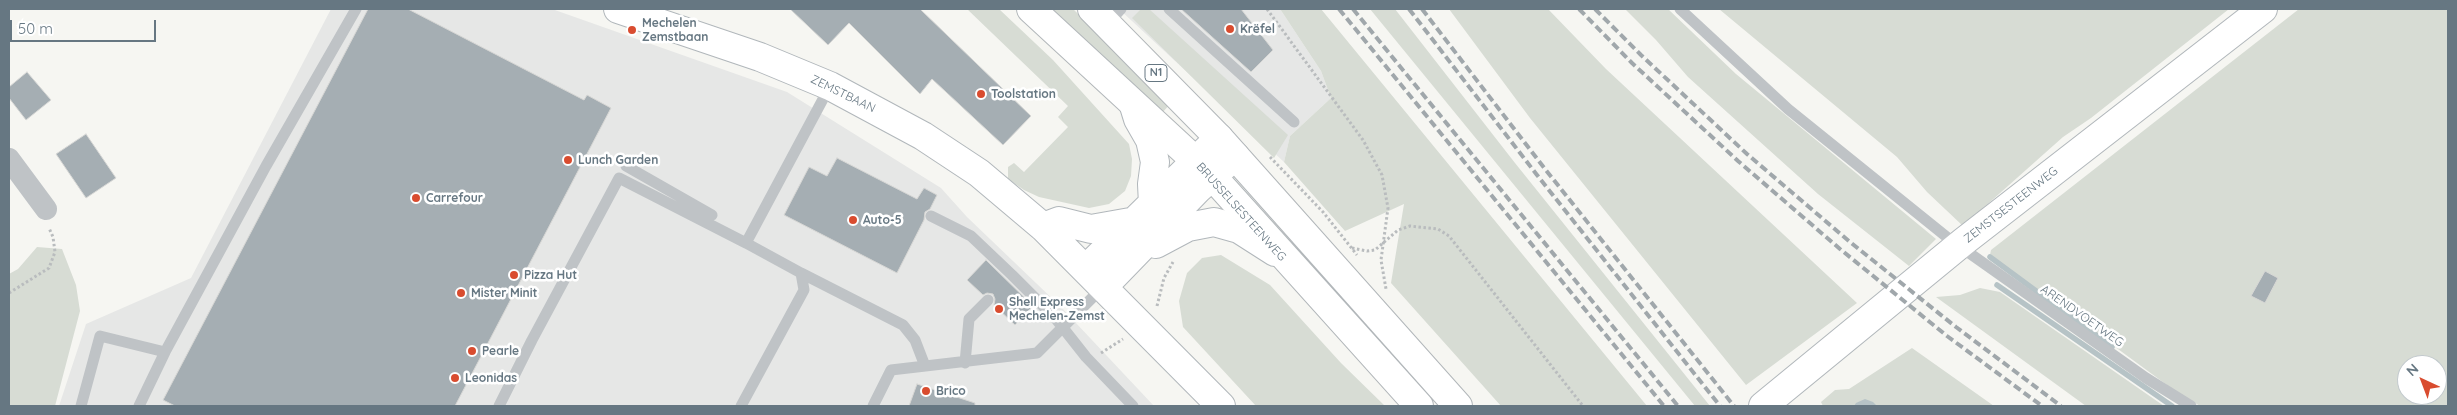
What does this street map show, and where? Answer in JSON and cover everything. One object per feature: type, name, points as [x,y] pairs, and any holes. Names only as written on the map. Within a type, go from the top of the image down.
[{"type":"street","name":"ZEMSTBAAN","points":[[618,9],[760,57],[830,86],[923,136],[979,173],[1042,227],[1095,278],[1148,314]]},
{"type":"street","name":"BRUSSELSESTEENWEG","points":[[1030,9],[1204,169],[1419,406]]},
{"type":"street","name":"ZEMSTSESTEENWEG","points":[[1763,406],[1959,246],[2263,9]]},
{"type":"street","name":"N1","points":[[1107,13],[1458,406]]},
{"type":"street","points":[[1134,106],[1138,120],[1150,140],[1155,162],[1145,212]]},
{"type":"street","points":[[1139,250],[1204,169],[1227,147]]},
{"type":"street","points":[[9,159],[46,209]]},
{"type":"street","points":[[1095,278],[1145,212],[1204,169]]},
{"type":"street","points":[[1042,227],[1059,221],[1091,229],[1145,212]]},
{"type":"street","points":[[1095,278],[1139,250],[1165,240],[1188,227],[1214,222],[1239,229],[1285,260]]},
{"type":"street","points":[[1148,314],[1221,406]]},
{"type":"lane","points":[[140,406],[165,352],[271,158],[356,9]]},
{"type":"lane","points":[[1169,9],[1294,122]]},
{"type":"lane","name":"ARENDVOETWEG","points":[[1680,9],[1788,109],[1959,246],[2146,378],[2191,406]]},
{"type":"lane","points":[[746,243],[830,86]]},
{"type":"lane","points":[[626,166],[712,215]]},
{"type":"lane","points":[[499,406],[532,340],[620,178],[903,325],[915,340],[925,366]]},
{"type":"lane","points":[[931,216],[971,236],[1063,328],[1086,357],[1134,406]]},
{"type":"lane","points":[[741,406],[804,290],[801,273]]},
{"type":"lane","points":[[873,406],[891,370],[965,363],[1037,352],[1063,328],[1095,278]]},
{"type":"lane","points":[[965,363],[969,319],[988,300]]},
{"type":"lane","points":[[81,406],[100,336],[165,352]]},
{"type":"path","points":[[1266,9],[1374,156],[1382,175],[1387,194],[1387,222],[1380,260],[1388,297],[1378,283]]},
{"type":"path","points":[[1277,164],[1323,212],[1362,262]]},
{"type":"path","points":[[9,293],[49,268],[55,252],[53,237],[42,216],[46,209]]},
{"type":"path","points":[[1352,248],[1366,251],[1375,250],[1398,230],[1410,226],[1438,229],[1449,236],[1583,406]]},
{"type":"path","points":[[1148,314],[1164,278],[1176,258]]},
{"type":"shaded area","points":[[331,9],[552,9],[787,92],[941,188],[967,217],[1060,306],[1154,406],[59,406],[86,324],[191,278]]},
{"type":"shaded area","points":[[967,9],[999,9],[1053,60],[1129,144],[1132,159],[1131,176],[1125,191],[1109,204],[1089,208],[1039,197],[1008,179],[1008,167],[1014,163],[1024,172],[1068,127],[1058,117],[1068,106]]},
{"type":"shaded area","points":[[1047,9],[1073,9],[1171,103],[1162,113]]},
{"type":"shaded area","points":[[1119,9],[1280,9],[1321,71],[1331,98],[1290,136],[1284,162]]},
{"type":"shaded area","points":[[1141,9],[1149,9],[1288,135],[1274,158],[1132,18]]},
{"type":"shaded area","points":[[1280,9],[1321,9],[1647,406],[1501,406],[1391,283],[1404,204],[1345,231],[1284,162],[1290,136],[1331,98],[1321,71]]},
{"type":"shaded area","points":[[1370,9],[1395,9],[1515,163],[1710,406],[1695,406]]},
{"type":"shaded area","points":[[1449,9],[1548,9],[1606,69],[1857,303],[1746,385],[1530,118]]},
{"type":"shaded area","points":[[1625,9],[1668,9],[1736,74],[1936,239],[1909,266],[1818,194],[1688,77],[1656,40]]},
{"type":"shaded area","points":[[1719,9],[2229,9],[2091,118],[2063,137],[1963,226],[1927,192],[1897,157]]},
{"type":"shaded area","points":[[2299,9],[2448,9],[2448,406],[2200,406],[2171,388],[1990,255],[1991,250]]},
{"type":"shaded area","points":[[37,247],[62,249],[76,285],[80,311],[55,406],[9,406],[9,274],[18,269]]},
{"type":"shaded area","points":[[1221,255],[1270,285],[1341,363],[1385,406],[1256,406],[1183,327],[1179,301],[1187,273],[1202,258]]},
{"type":"shaded area","points":[[1980,288],[2000,292],[2164,406],[2086,406],[1936,297],[1960,295]]},
{"type":"shaded area","points":[[1912,348],[1994,406],[1823,406],[1821,402],[1835,390],[1849,389]]},
{"type":"shaded area","points":[[1865,399],[1873,402],[1877,406],[1854,406]]},
{"type":"building","name":"Carrefour","points":[[368,9],[408,9],[584,100],[587,95],[611,108],[455,406],[175,406],[163,400]]},
{"type":"building","points":[[790,9],[920,9],[1031,116],[1003,145],[932,79],[920,94],[849,23],[828,45]]},
{"type":"building","name":"Krëfel","points":[[1181,9],[1241,9],[1273,50],[1251,72]]},
{"type":"building","points":[[27,72],[51,100],[26,120],[9,98],[9,87]]},
{"type":"building","points":[[86,134],[116,178],[86,198],[56,154]]},
{"type":"building","name":"Auto-5","points":[[837,158],[917,199],[924,188],[937,195],[930,209],[925,212],[924,220],[897,273],[784,215],[809,167],[827,176]]},
{"type":"building","points":[[986,260],[1033,306],[1015,325],[994,305],[995,299],[993,294],[987,293],[983,295],[967,280]]},
{"type":"building","points":[[2265,271],[2278,278],[2265,303],[2251,296]]},
{"type":"building","name":"Brico","points":[[917,384],[975,403],[975,406],[909,406]]},
{"type":"waterway","points":[[1990,257],[2112,347]]},
{"type":"waterway","points":[[1997,285],[2172,406]]},
{"type":"railway","points":[[1339,9],[1664,406]]},
{"type":"railway","points":[[1353,9],[1678,406]]},
{"type":"railway","points":[[1409,9],[1537,175],[1720,406]]},
{"type":"railway","points":[[1422,9],[1545,169],[1734,406]]},
{"type":"railway","points":[[1579,9],[1632,63],[1738,161],[1840,249],[1947,336],[2042,406]]},
{"type":"railway","points":[[1595,9],[1641,55],[1747,154],[1850,242],[1956,327],[2061,406]]},
{"type":"place","name":"Krëfel","points":[[1230,29]]},
{"type":"place","name":"Mechelen Zemstbaan","points":[[632,30]]},
{"type":"place","name":"Toolstation","points":[[981,94]]},
{"type":"place","name":"Lunch Garden","points":[[568,160]]},
{"type":"place","name":"Carrefour","points":[[416,198]]},
{"type":"place","name":"Auto-5","points":[[853,220]]},
{"type":"place","name":"Pizza Hut","points":[[514,275]]},
{"type":"place","name":"Mister Minit","points":[[461,293]]},
{"type":"place","name":"Shell Express Mechelen-Zemst","points":[[999,309]]},
{"type":"place","name":"Pearle","points":[[472,351]]},
{"type":"place","name":"Leonidas","points":[[455,378]]},
{"type":"place","name":"Brico","points":[[926,391]]}]
